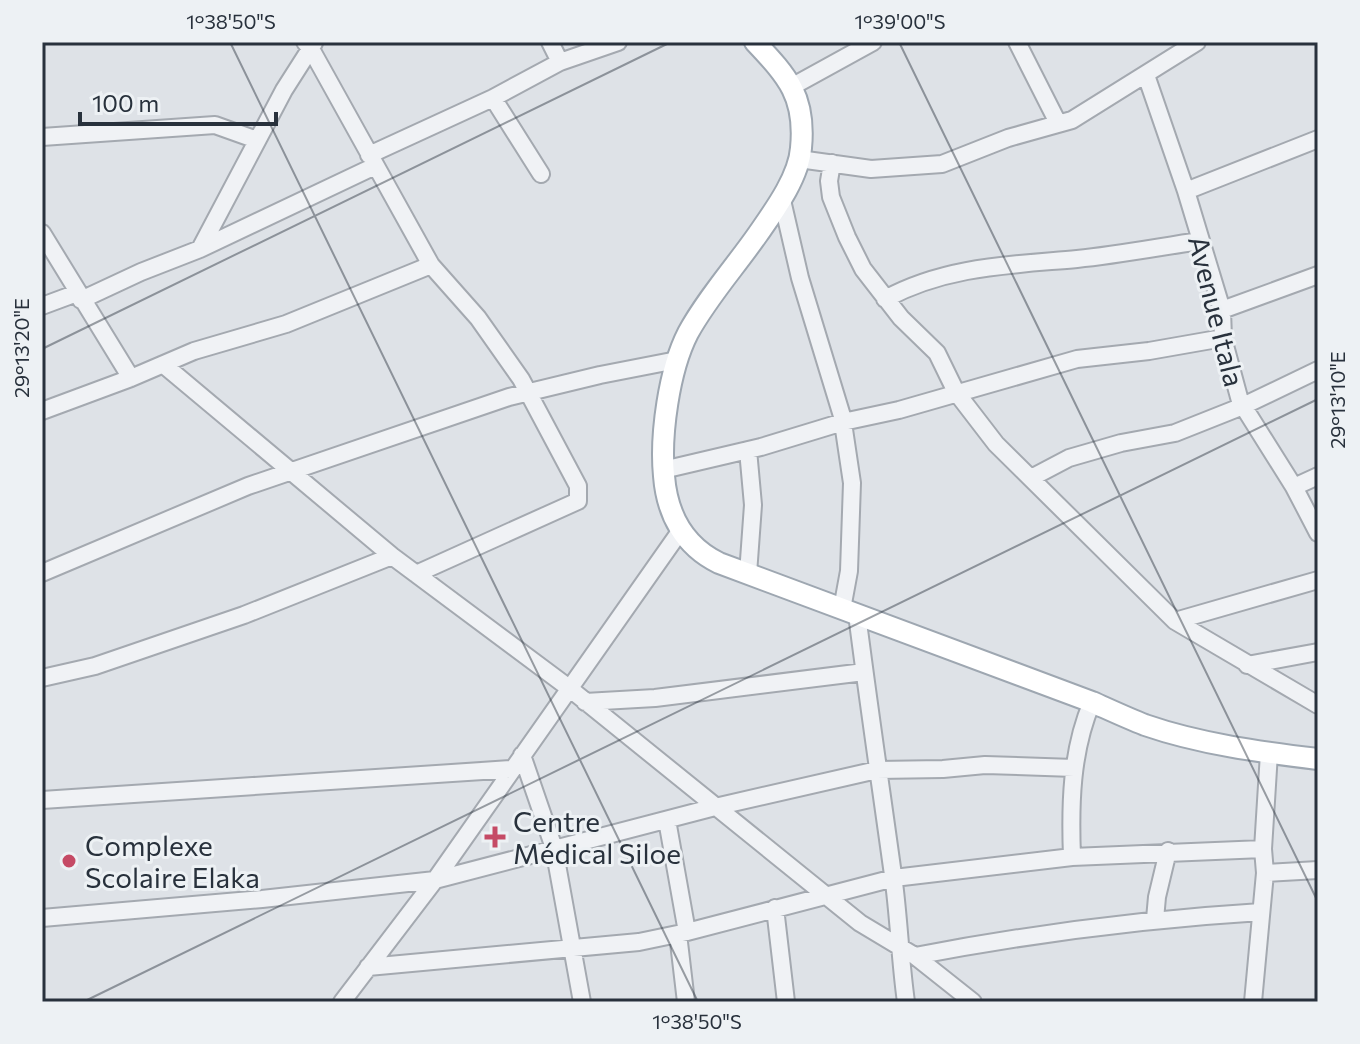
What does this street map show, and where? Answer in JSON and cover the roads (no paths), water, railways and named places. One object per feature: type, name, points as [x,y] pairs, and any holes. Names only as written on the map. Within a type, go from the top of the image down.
[{"type":"main road","points":[[755,42],[793,86],[802,119],[801,152],[782,200],[705,307],[677,360],[667,418],[663,470],[668,505],[681,530],[702,555],[1144,724],[1185,736],[1269,753],[1318,759]]},
{"type":"street","points":[[550,42],[560,62]]},
{"type":"street","points":[[42,306],[79,297],[200,249],[560,62],[618,42]]},
{"type":"street","points":[[793,86],[873,42]]},
{"type":"street","points":[[1017,42],[1058,123]]},
{"type":"street","points":[[799,159],[871,169],[939,165],[1008,138],[1078,117],[1197,42]]},
{"type":"street","points":[[200,249],[310,44]]},
{"type":"street","points":[[310,44],[431,265],[478,318],[530,392],[575,476],[579,495],[578,501],[416,574]]},
{"type":"street","name":"Avenue Itala","points":[[1146,75],[1222,310],[1223,338],[1243,406],[1294,487],[1318,533]]},
{"type":"street","points":[[493,98],[541,174]]},
{"type":"street","points":[[42,137],[215,125],[257,140]]},
{"type":"street","points":[[1186,191],[1318,139]]},
{"type":"street","points":[[832,163],[829,181],[831,197],[863,269],[885,299],[937,353],[956,392],[996,444],[1175,621],[1318,705]]},
{"type":"street","points":[[782,200],[800,278],[843,422],[853,490],[850,612],[864,672],[894,878],[898,948],[906,1002]]},
{"type":"street","points":[[42,233],[131,378]]},
{"type":"street","points":[[885,299],[917,282],[999,264],[1079,259],[1200,241]]},
{"type":"street","points":[[42,411],[206,347],[286,324],[431,265]]},
{"type":"street","points":[[1222,310],[1318,275]]},
{"type":"street","points":[[663,470],[899,410],[1077,359],[1223,338]]},
{"type":"street","points":[[42,573],[248,486],[289,472],[530,392],[677,360]]},
{"type":"street","points":[[164,365],[392,556],[569,688],[860,923],[915,956],[973,1002]]},
{"type":"street","points":[[1031,478],[1069,458],[1121,443],[1175,433],[1243,406],[1318,370]]},
{"type":"street","points":[[748,450],[753,505],[748,574]]},
{"type":"street","points":[[1294,487],[1318,476]]},
{"type":"street","points":[[342,1002],[435,880],[681,530]]},
{"type":"street","points":[[42,678],[95,666],[229,620],[392,556]]},
{"type":"street","points":[[1175,621],[1318,580]]},
{"type":"street","points":[[1247,665],[1318,652]]},
{"type":"street","points":[[585,702],[655,698],[864,672]]},
{"type":"street","points":[[1072,857],[1074,768],[1092,702]]},
{"type":"street","points":[[1253,1002],[1265,873],[1263,849],[1269,753]]},
{"type":"street","points":[[522,755],[554,848],[582,1002]]},
{"type":"street","points":[[42,918],[435,880],[715,807],[877,770],[985,765],[1074,768]]},
{"type":"street","points":[[42,800],[512,769]]},
{"type":"street","points":[[667,820],[682,933],[686,1002]]},
{"type":"street","points":[[368,967],[639,942],[894,878],[1072,857],[1263,849]]},
{"type":"street","points":[[1155,919],[1168,851]]},
{"type":"street","points":[[1265,873],[1318,870]]},
{"type":"street","points":[[775,908],[786,1002]]},
{"type":"street","points":[[915,956],[977,944],[1155,919],[1261,912]]},
{"type":"place","name":"Centre Médical Siloe","points":[[495,837]]},
{"type":"place","name":"Complexe Scolaire Elaka","points":[[69,861]]}]
